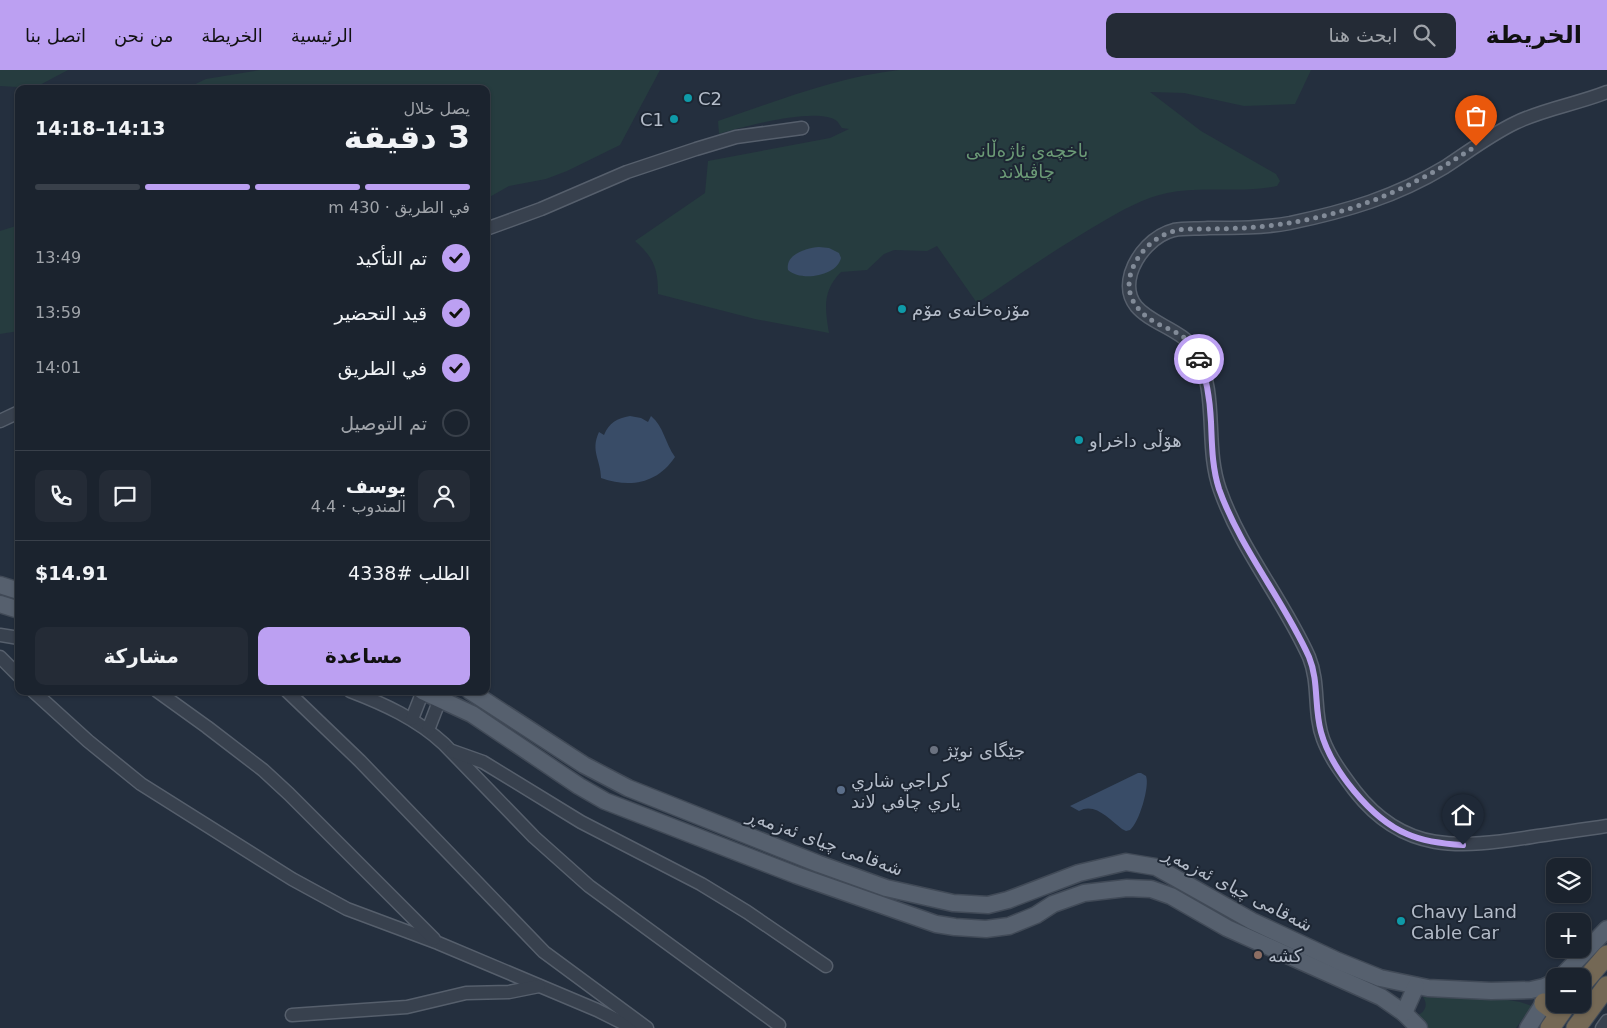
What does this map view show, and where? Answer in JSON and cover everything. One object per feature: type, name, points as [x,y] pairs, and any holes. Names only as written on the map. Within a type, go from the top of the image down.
[{"type":"highway","points":[[1591,974],[1607,956]]},
{"type":"highway","points":[[1576,1028],[1607,986]]},
{"type":"highway","points":[[1544,1002],[1559,1015]]},
{"type":"main road","points":[[0,585],[15,590]]},
{"type":"main road","name":"شەقامی چیای ئەزمەڕ","points":[[432,695],[472,714],[579,786],[605,801],[796,875],[936,924],[970,929],[1001,927],[1020,922],[1036,915],[1053,904],[1084,893],[1139,887],[1151,889],[1171,896],[1227,928],[1368,990],[1389,1001],[1419,1028]]},
{"type":"main road","name":"شەقامی چیای ئەزمەڕ","points":[[476,695],[584,765],[621,785],[886,888],[953,903],[988,905],[1008,900],[1079,873],[1126,862],[1156,867],[1252,921],[1338,961],[1380,978],[1416,986],[1470,990],[1512,991],[1546,986]]},
{"type":"main road","points":[[1570,968],[1607,929]]},
{"type":"main road","points":[[1404,1013],[1416,986]]},
{"type":"main road","points":[[1528,1028],[1546,999]]},
{"type":"street","points":[[1607,92],[1517,122],[1417,182],[1359,207],[1287,224],[1264,227],[1186,229],[1166,233],[1152,242],[1140,256],[1131,273],[1129,292],[1139,310],[1151,320],[1185,338],[1198,355],[1208,387],[1213,459],[1219,489],[1246,548],[1304,646],[1316,677],[1318,713],[1323,740],[1334,762],[1363,800],[1377,815],[1399,830],[1419,838],[1446,844],[1489,843],[1607,826]]},
{"type":"street","points":[[490,227],[628,172],[704,147],[736,137],[802,128]]},
{"type":"street","points":[[0,421],[15,414]]},
{"type":"street","points":[[0,657],[15,672]]},
{"type":"street","points":[[37,695],[88,741],[141,784],[292,879],[348,909],[438,943],[597,1010],[634,1028]]},
{"type":"street","points":[[163,695],[263,770],[438,943]]},
{"type":"street","points":[[290,695],[360,761],[544,952],[647,1028]]},
{"type":"street","points":[[359,695],[412,719],[428,730],[450,750],[534,837],[589,886],[779,1025]]},
{"type":"street","points":[[412,719],[421,695]]},
{"type":"street","points":[[428,730],[440,699]]},
{"type":"street","points":[[450,750],[483,762],[576,819],[701,884],[747,912],[826,966]]},
{"type":"street","points":[[292,1015],[407,1006],[466,993],[509,992],[540,986]]},
{"type":"street","points":[[1602,1028],[1607,1020]]},
{"type":"green space","points":[[0,70],[68,70],[40,85],[0,86]]},
{"type":"green space","points":[[260,70],[660,70],[620,145],[567,171],[546,179],[509,186],[490,197],[490,85],[193,85],[206,79]]},
{"type":"green space","name":"باخچەی ئاژەڵانی چاڤیلاند","points":[[899,70],[1311,70],[1295,104],[1244,106],[1184,93],[1150,92],[1201,131],[1276,174],[1280,181],[1277,186],[1250,189],[1181,191],[1141,201],[1039,261],[977,303],[937,246],[927,251],[894,250],[884,254],[867,270],[841,272],[831,286],[826,301],[829,333],[755,319],[658,294],[654,264],[647,253],[635,241],[705,193],[708,161],[830,138],[849,129],[842,128],[837,121],[827,117],[814,116],[780,119],[719,134],[718,121],[830,84],[876,73]]},
{"type":"green space","points":[[15,226],[15,332],[0,334],[0,231]]},
{"type":"green space","points":[[1423,997],[1508,1000],[1532,1006],[1516,1028],[1426,1028],[1414,1014],[1420,1014],[1424,1010],[1426,1004]]},
{"type":"water","points":[[819,247],[829,248],[839,253],[841,258],[833,269],[826,273],[809,276],[794,274],[788,270],[788,264],[793,256],[803,250]]},
{"type":"water","points":[[630,416],[641,418],[648,422],[651,416],[662,430],[675,457],[660,473],[642,481],[622,483],[601,478],[596,450],[599,432],[604,435],[608,427],[614,422]]},
{"type":"water","points":[[1138,773],[1146,776],[1145,796],[1137,820],[1130,830],[1122,829],[1096,810],[1085,809],[1079,811],[1070,806]]},
{"type":"way so far","points":[[1199,359],[1192,345],[1185,338],[1146,317],[1132,300],[1129,292],[1129,282],[1134,265],[1146,248],[1158,237],[1174,230],[1264,227],[1287,224],[1359,207],[1417,182],[1476,146]]},
{"type":"place","name":"C2","points":[[688,98]]},
{"type":"place","name":"C1","points":[[674,119]]},
{"type":"place","name":"مۆزەخانەی مۆم","points":[[902,309]]},
{"type":"place","name":"هۆڵی داخراو","points":[[1079,440]]},
{"type":"place","name":"جێگای نوێژ","points":[[934,750]]},
{"type":"place","name":"كراجي شاري ياري چافي لاند","points":[[841,790]]},
{"type":"place","name":"Chavy Land Cable Car","points":[[1401,921]]},
{"type":"place","name":"كشه","points":[[1258,955]]},
{"type":"route","points":[[1199,359],[1208,387],[1213,459],[1219,489],[1236,530],[1304,646],[1314,668],[1320,730],[1334,762],[1358,795],[1377,815],[1391,826],[1429,841],[1463,845]]}]
